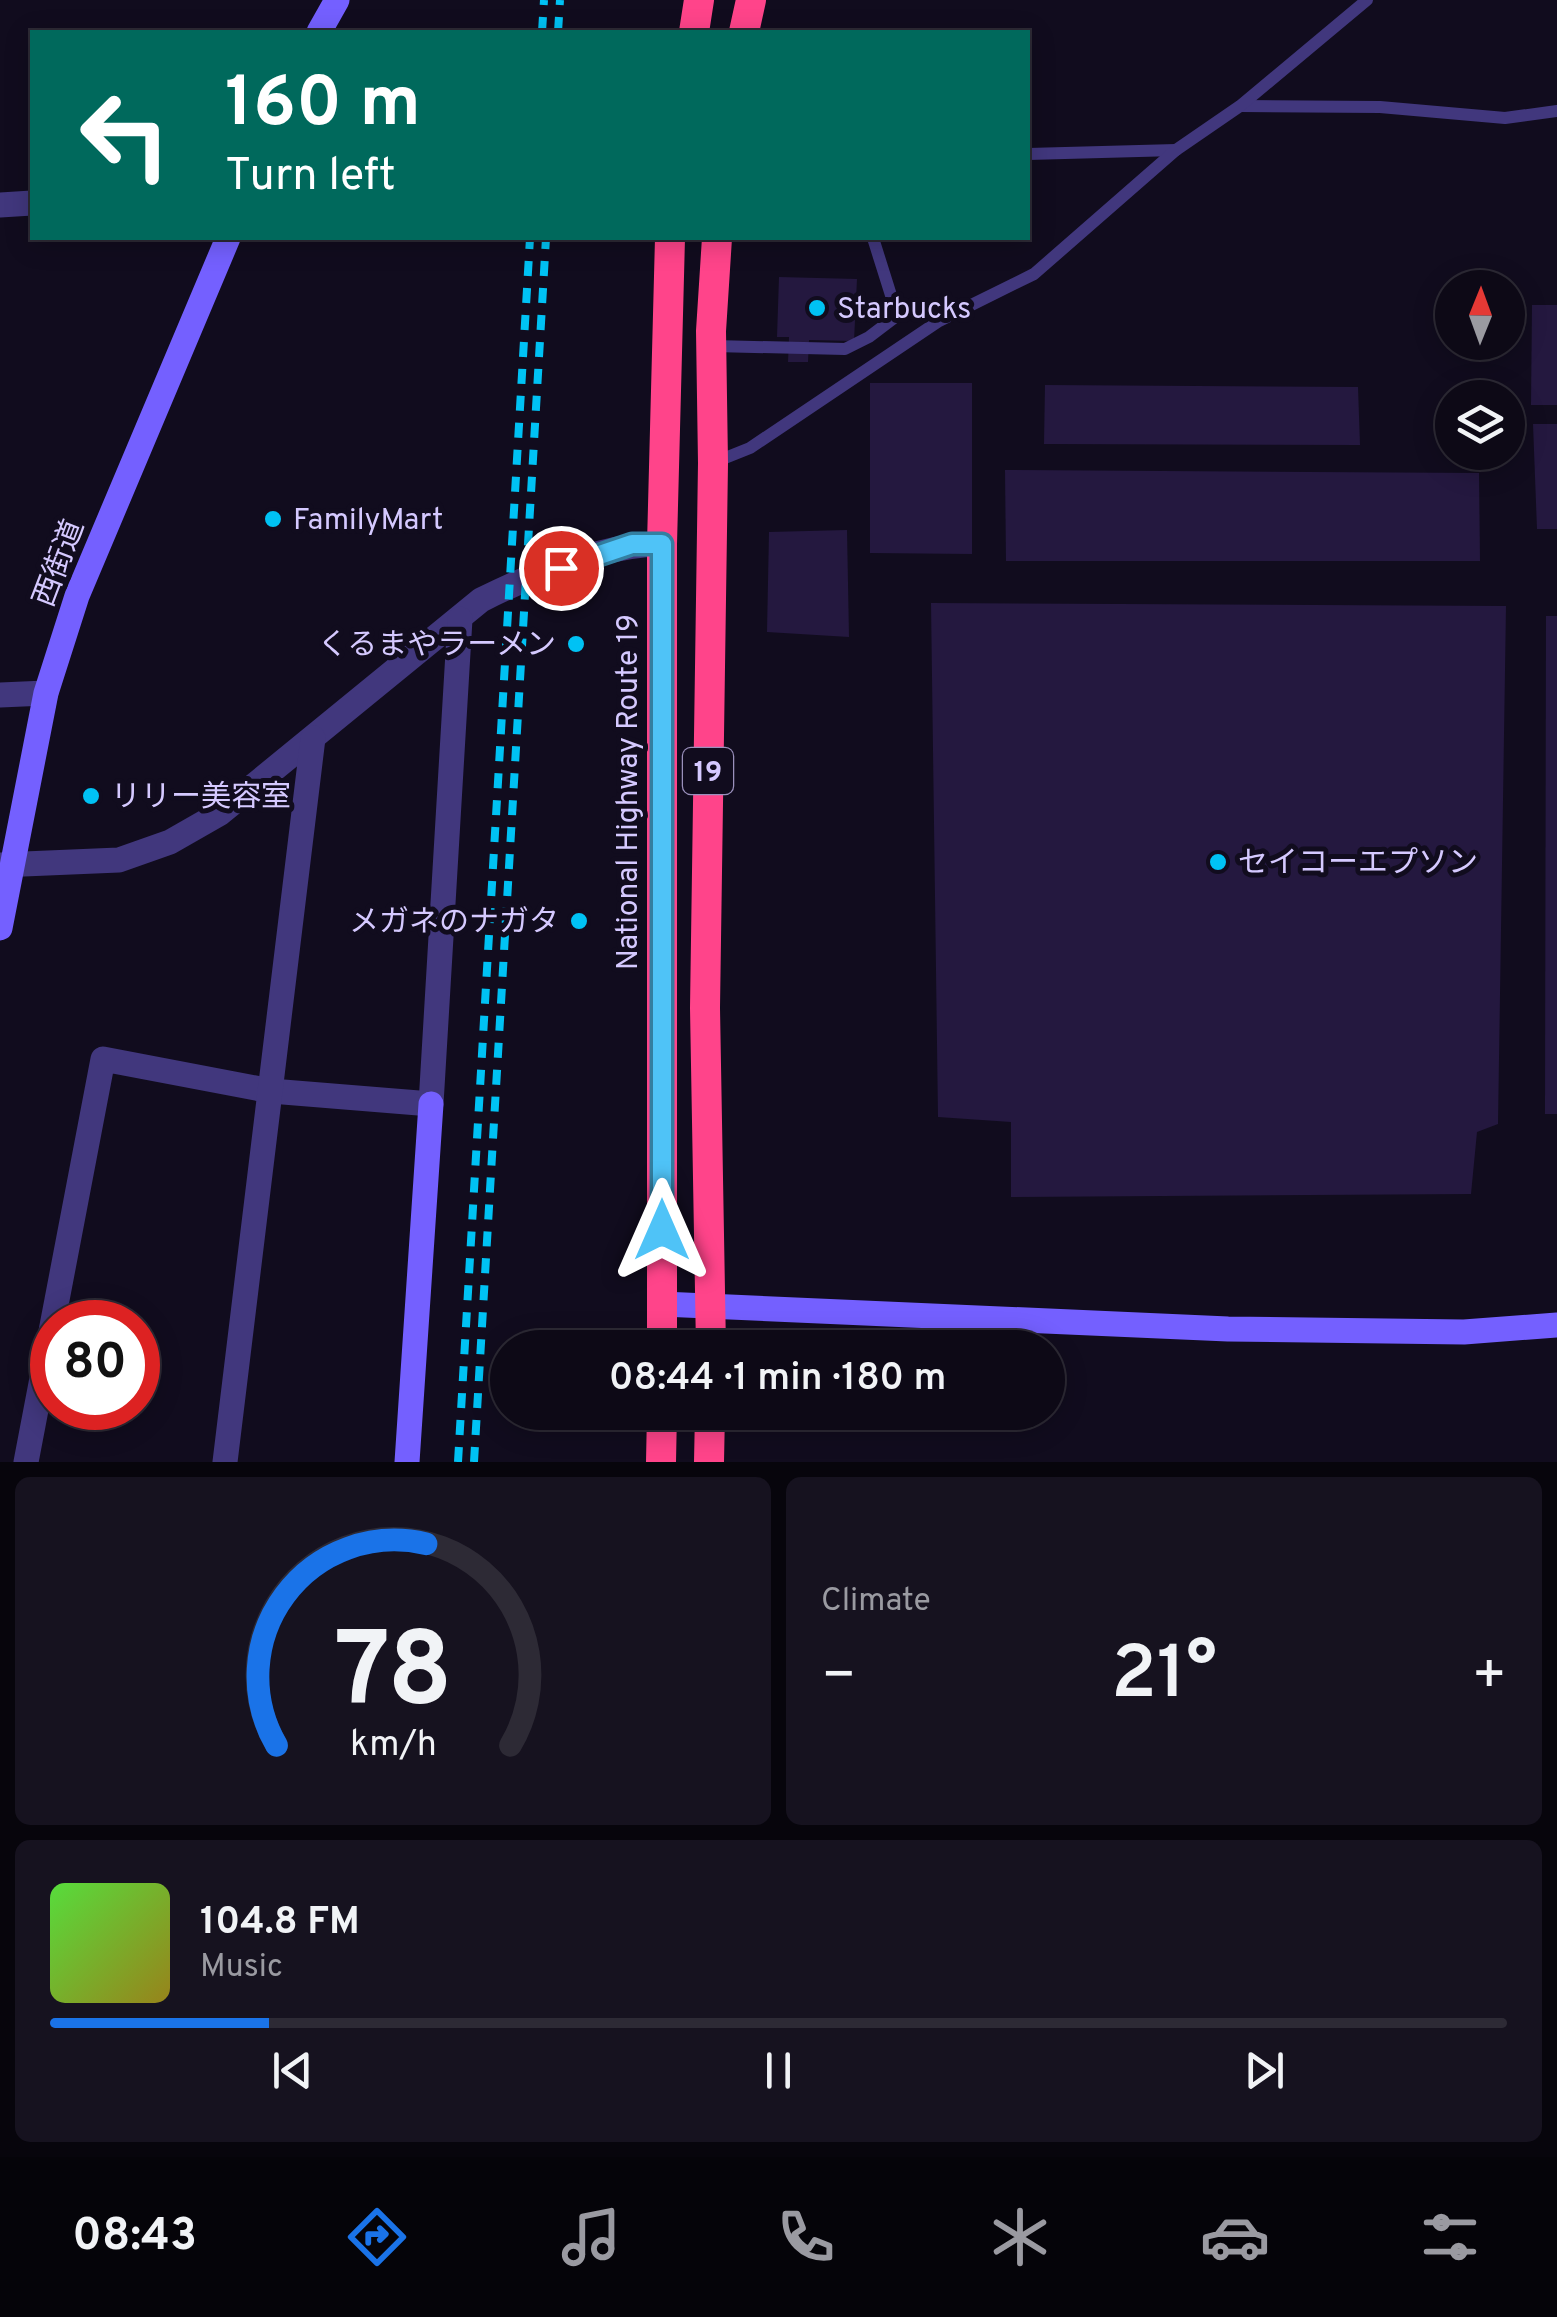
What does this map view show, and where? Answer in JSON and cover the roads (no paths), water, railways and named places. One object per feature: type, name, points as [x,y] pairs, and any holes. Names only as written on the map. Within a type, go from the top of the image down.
[{"type":"highway","points":[[694,30],[699,0]]},
{"type":"highway","points":[[744,30],[751,0]]},
{"type":"highway","name":"National Highway Route 19","points":[[662,1330],[662,544],[670,240]]},
{"type":"highway","name":"19","points":[[710,1330],[705,1008],[711,346],[717,240]]},
{"type":"highway","points":[[661,1462],[662,1430]]},
{"type":"highway","points":[[709,1462],[710,1430]]},
{"type":"street","points":[[320,30],[337,0]]},
{"type":"street","points":[[0,205],[30,203]]},
{"type":"street","name":"西街道","points":[[0,928],[7,866],[46,692],[78,596],[227,240]]},
{"type":"street","points":[[7,866],[120,860],[170,842],[219,814],[482,600],[526,579],[632,544],[662,544]]},
{"type":"street","points":[[407,1462],[460,618]]},
{"type":"street","points":[[0,695],[46,692]]},
{"type":"street","points":[[226,1462],[313,738]]},
{"type":"street","points":[[26,1462],[103,1059],[271,1091],[431,1104]]},
{"type":"street","points":[[662,1304],[1228,1328],[1464,1332],[1557,1326]]},
{"type":"lane","points":[[712,463],[750,448],[938,321],[1034,274],[1176,150],[1240,106],[1366,0]]},
{"type":"lane","points":[[1240,106],[1380,107],[1505,118],[1557,111]]},
{"type":"lane","points":[[1030,154],[1176,150]]},
{"type":"lane","points":[[711,346],[845,348],[869,337],[894,318],[895,308],[874,240]]},
{"type":"railway","points":[[542,30],[544,0]]},
{"type":"railway","points":[[558,30],[560,0]]},
{"type":"railway","points":[[458,1462],[530,240]]},
{"type":"railway","points":[[474,1462],[546,240]]},
{"type":"place","name":"Starbucks","points":[[817,308]]},
{"type":"place","name":"FamilyMart","points":[[273,519]]},
{"type":"place","name":"くるまやラーメン","points":[[576,644]]},
{"type":"place","name":"リリー美容室","points":[[91,796]]},
{"type":"place","name":"セイコーエプソン","points":[[1218,862]]},
{"type":"place","name":"メガネのナガタ","points":[[579,921]]}]
